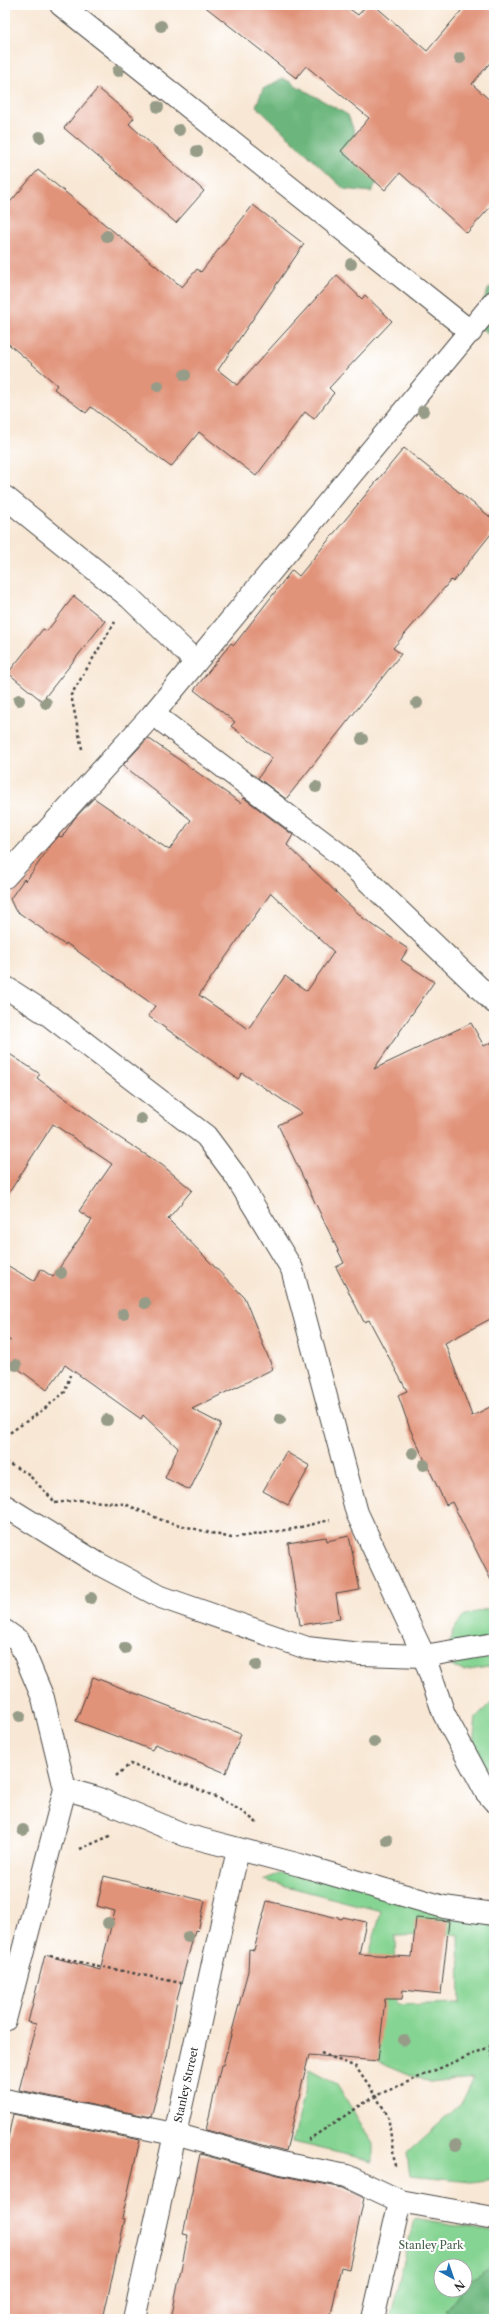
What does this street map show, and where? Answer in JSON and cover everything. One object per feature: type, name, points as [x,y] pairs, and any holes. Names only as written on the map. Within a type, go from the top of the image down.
[{"type":"street","points":[[61,5],[471,332]]},
{"type":"street","points":[[5,877],[153,714],[195,661],[471,332],[494,302]]},
{"type":"street","points":[[5,498],[130,598],[195,661]]},
{"type":"street","points":[[153,714],[343,857],[494,1002]]},
{"type":"street","points":[[5,987],[50,1016],[206,1136],[235,1175],[292,1269],[358,1513],[424,1656],[444,1714],[486,1792],[494,1801]]},
{"type":"street","points":[[5,1506],[97,1563],[161,1597],[306,1648],[360,1654],[424,1656],[494,1644]]},
{"type":"street","points":[[5,1631],[19,1642],[43,1698],[64,1788],[5,2020]]},
{"type":"street","points":[[64,1788],[94,1797],[185,1835],[238,1850],[300,1864],[444,1907],[494,1914]]},
{"type":"street","name":"Stanley Strreet","points":[[134,2319],[206,1988],[238,1850]]},
{"type":"street","points":[[5,2100],[174,2134],[281,2163],[347,2176],[400,2200],[494,2218]]},
{"type":"street","points":[[372,2319],[400,2200]]},
{"type":"path","points":[[89,785],[71,695],[130,598]]},
{"type":"path","points":[[5,1346],[10,1340]]},
{"type":"path","points":[[5,1436],[43,1410],[65,1392],[70,1375]]},
{"type":"path","points":[[5,1462],[27,1473],[55,1503]]},
{"type":"path","points":[[33,1524],[55,1503],[79,1500],[125,1504],[164,1521],[231,1538],[292,1529],[358,1513]]},
{"type":"path","points":[[94,1797],[130,1764],[173,1779],[246,1813],[262,1828]]},
{"type":"path","points":[[76,1851],[106,1835],[114,1836]]},
{"type":"path","points":[[23,1950],[206,1988]]},
{"type":"path","points":[[494,2026],[490,2047],[494,2062]]},
{"type":"path","points":[[281,2163],[302,2144],[375,2096],[494,2045]]},
{"type":"path","points":[[321,2053],[356,2067],[388,2115],[400,2200]]},
{"type":"green space","points":[[283,78],[348,115],[357,139],[387,166],[371,192],[344,189],[256,106],[263,89]]},
{"type":"green space","points":[[494,285],[494,337],[491,337],[474,322],[489,288]]},
{"type":"green space","points":[[494,1608],[494,1666],[463,1671],[445,1662],[453,1630],[465,1615]]},
{"type":"green space","points":[[494,1700],[494,1778],[472,1754],[476,1718]]},
{"type":"green space","points":[[289,1870],[494,1909],[494,2179],[471,2182],[410,2176],[407,2153],[462,2103],[474,2078],[430,2083],[371,2058],[346,2039],[381,1911],[263,1880]],"holes":[[[459,1934],[460,2003],[397,2005],[395,1936]]]},
{"type":"green space","points":[[310,2070],[337,2084],[373,2144],[373,2161],[293,2142]]},
{"type":"green space","name":"Stanley Park","points":[[414,2219],[494,2232],[494,2319],[390,2319]]},
{"type":"green space","points":[[494,2264],[494,2319],[451,2319],[446,2311],[456,2298],[473,2298],[473,2278]]},
{"type":"building","points":[[203,5],[344,5],[358,15],[367,5],[374,5],[427,51],[466,5],[494,5],[494,58],[472,84],[494,104],[494,203],[467,233],[400,173],[385,190],[341,151],[369,118],[306,66],[296,78]]},
{"type":"building","points":[[98,88],[134,118],[129,124],[204,191],[176,223],[64,128]]},
{"type":"building","points":[[38,170],[182,287],[197,269],[201,272],[253,205],[304,244],[218,370],[237,385],[337,275],[362,299],[365,295],[392,321],[329,388],[334,393],[314,419],[305,412],[256,476],[199,432],[171,467],[91,407],[86,413],[54,389],[57,385],[5,341],[5,208]]},
{"type":"building","points":[[404,448],[494,520],[494,530],[453,582],[451,580],[393,648],[401,654],[286,799],[258,778],[272,758],[231,726],[235,722],[194,690],[231,643],[234,645],[292,570],[299,576]]},
{"type":"building","points":[[74,596],[105,621],[42,701],[8,673],[43,629],[47,631]]},
{"type":"building","points":[[148,738],[241,803],[244,798],[293,835],[287,845],[363,918],[408,949],[401,960],[434,982],[374,1069],[471,1023],[484,1046],[494,1041],[494,1317],[445,1343],[472,1416],[494,1405],[494,1586],[452,1502],[446,1505],[410,1429],[398,1395],[407,1391],[369,1320],[364,1322],[336,1267],[344,1263],[278,1125],[302,1113],[242,1073],[238,1079],[148,1016],[155,1006],[66,943],[65,945],[15,910],[10,899],[24,879],[26,881],[51,845],[59,836],[62,837],[74,819],[94,798],[169,850],[191,820],[123,765]],"holes":[[[271,893],[334,952],[307,991],[285,976],[248,1029],[199,995]]]},
{"type":"building","points":[[5,1051],[40,1074],[37,1078],[120,1138],[162,1165],[192,1190],[168,1219],[244,1297],[273,1369],[192,1409],[221,1424],[190,1490],[165,1478],[178,1448],[143,1415],[141,1419],[65,1365],[47,1390],[5,1359],[5,1264],[34,1281],[41,1269],[53,1277],[92,1220],[79,1211],[112,1164],[53,1124],[5,1199]]},
{"type":"building","points":[[286,1452],[310,1466],[288,1505],[263,1491]]},
{"type":"building","points":[[349,1536],[360,1590],[336,1594],[340,1619],[300,1625],[288,1543],[326,1537],[327,1541]]},
{"type":"building","points":[[93,1677],[241,1734],[226,1773],[155,1744],[152,1750],[76,1721]]},
{"type":"building","points":[[104,1876],[205,1901],[198,1931],[195,1930],[177,1999],[167,2056],[151,2117],[19,2090],[36,2024],[28,2022],[45,1955],[100,1970],[115,1911],[97,1906]]},
{"type":"building","points":[[267,1901],[342,1919],[343,1917],[366,1922],[359,1954],[412,1957],[416,1918],[449,1921],[441,1994],[403,1990],[402,1999],[385,1999],[378,2061],[309,2055],[286,2151],[206,2130],[221,2065],[223,2065],[248,1971],[249,1949],[254,1950]]},
{"type":"building","points":[[13,2114],[140,2140],[122,2218],[125,2219],[103,2319],[5,2319],[5,2152]]},
{"type":"building","points":[[200,2154],[278,2175],[343,2188],[364,2198],[349,2269],[341,2267],[330,2319],[171,2319],[188,2235],[183,2234]]}]
